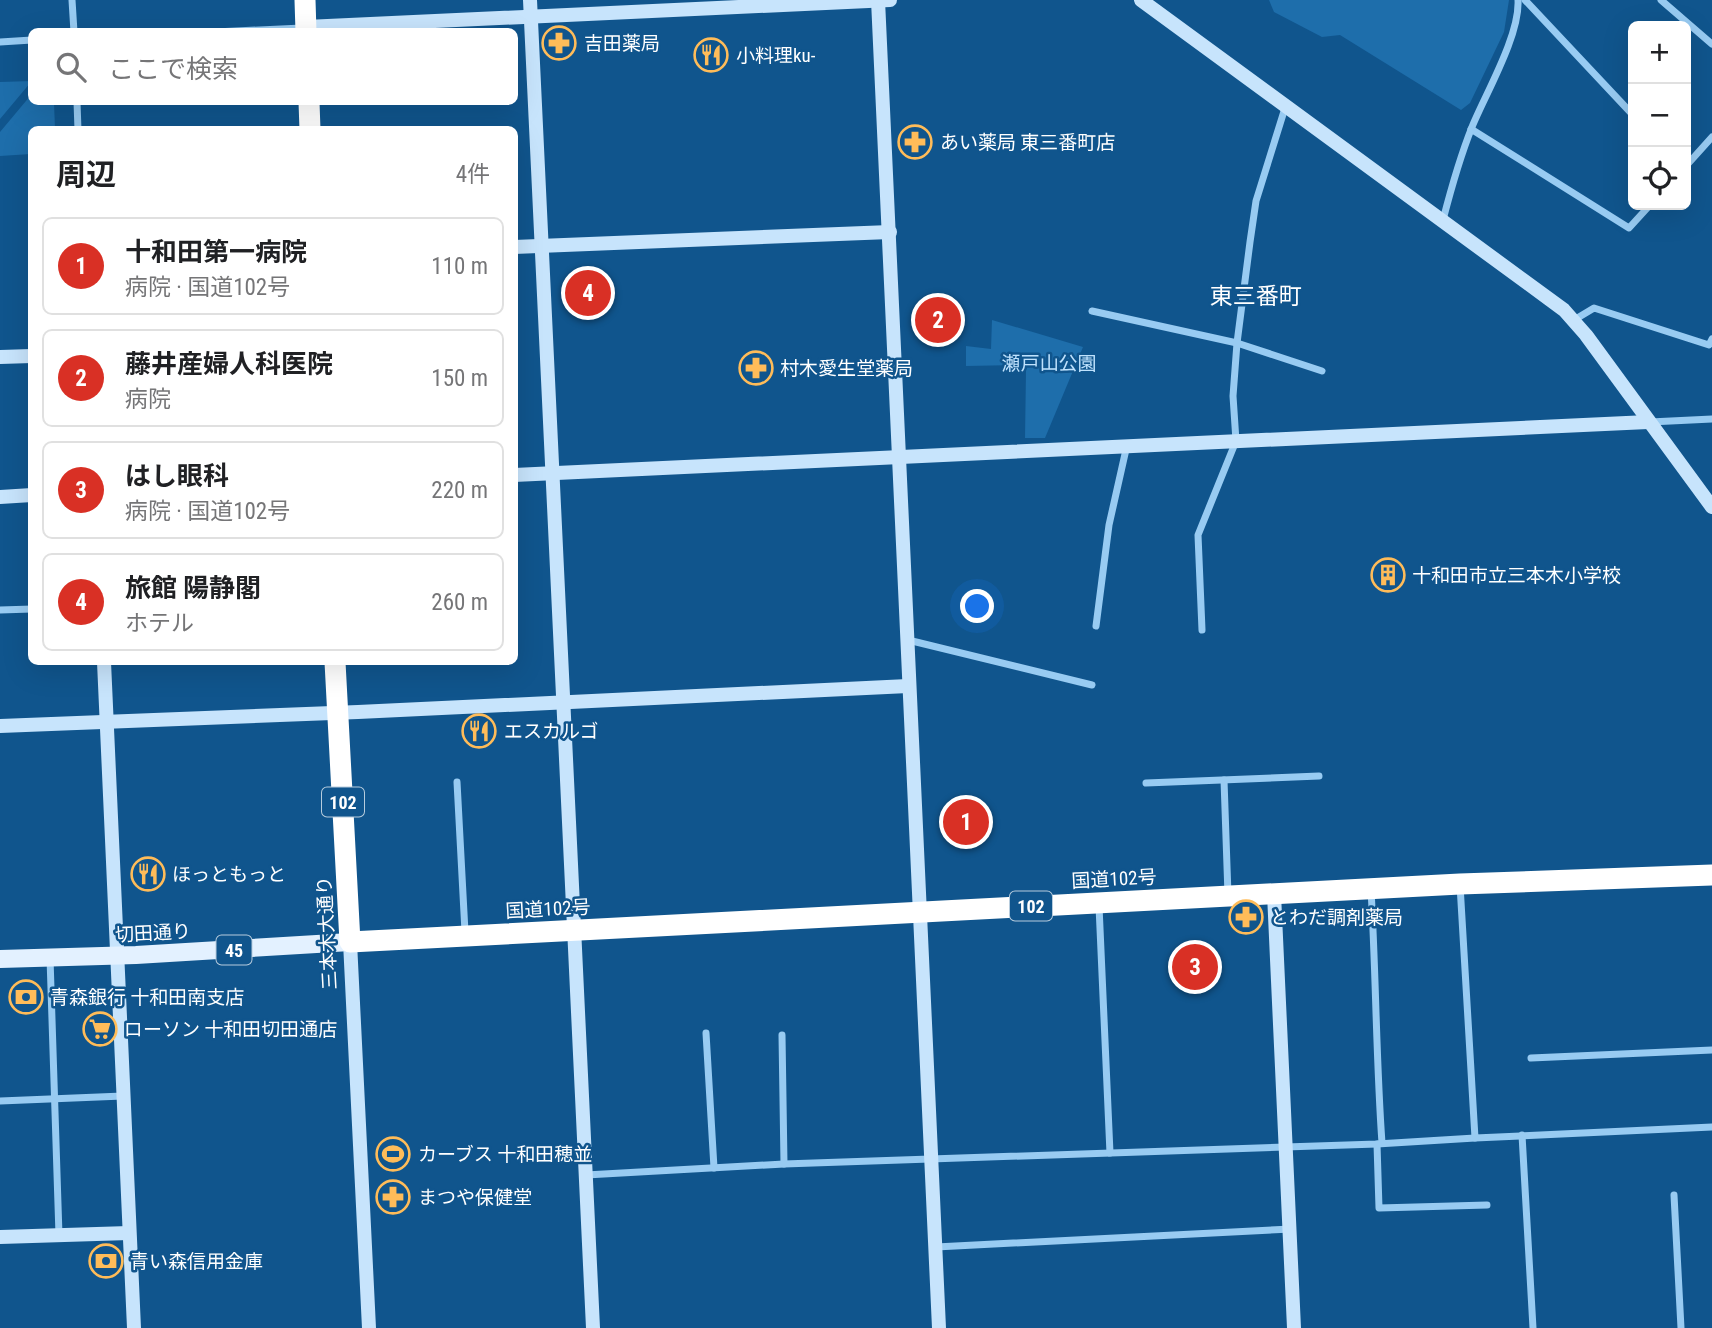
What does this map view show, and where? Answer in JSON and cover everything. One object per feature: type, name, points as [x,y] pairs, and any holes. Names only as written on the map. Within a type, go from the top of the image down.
[{"type":"highway","points":[[305,0],[306,28]]},
{"type":"highway","points":[[309,105],[310,126]]},
{"type":"highway","name":"三本木大通り","points":[[335,665],[351,942]]},
{"type":"highway","name":"国道102号","points":[[351,942],[1460,884],[1712,875]]},
{"type":"main road","name":"切田通り","points":[[0,959],[351,942]]},
{"type":"street","points":[[72,0],[74,28]]},
{"type":"street","points":[[530,0],[593,1328]]},
{"type":"street","points":[[878,0],[939,1328]]},
{"type":"street","points":[[325,28],[710,4],[890,0]]},
{"type":"street","points":[[1141,0],[1564,310],[1712,507]]},
{"type":"street","points":[[1443,221],[1471,129],[1519,12],[1518,0]]},
{"type":"street","points":[[1525,0],[1628,111]]},
{"type":"street","points":[[1661,0],[1712,44]]},
{"type":"street","points":[[0,42],[28,40]]},
{"type":"street","points":[[77,105],[78,126]]},
{"type":"street","points":[[1202,630],[1198,535],[1236,441],[1233,396],[1237,343],[1256,201],[1285,108]]},
{"type":"street","points":[[1471,129],[1629,228],[1645,210]]},
{"type":"street","points":[[1691,160],[1712,137]]},
{"type":"street","points":[[518,247],[890,232]]},
{"type":"street","points":[[1574,320],[1594,308],[1709,345],[1712,339]]},
{"type":"street","points":[[1092,311],[1237,343],[1322,371]]},
{"type":"street","points":[[0,357],[28,356]]},
{"type":"street","points":[[518,475],[1712,419]]},
{"type":"street","points":[[1096,626],[1109,525],[1127,445]]},
{"type":"street","points":[[0,497],[28,495]]},
{"type":"street","points":[[0,610],[28,609]]},
{"type":"street","points":[[907,639],[1092,685]]},
{"type":"street","points":[[104,665],[134,1328]]},
{"type":"street","points":[[0,726],[908,686]]},
{"type":"street","points":[[1146,783],[1319,776]]},
{"type":"street","points":[[1224,780],[1228,896]]},
{"type":"street","points":[[457,782],[465,936]]},
{"type":"street","points":[[1460,884],[1475,1138]]},
{"type":"street","points":[[1371,889],[1378,1012],[1379,1208],[1487,1205]]},
{"type":"street","points":[[1274,894],[1294,1328]]},
{"type":"street","points":[[1098,902],[1110,1153]]},
{"type":"street","name":"三本木大通り","points":[[351,942],[369,1328]]},
{"type":"street","points":[[50,957],[59,1234]]},
{"type":"street","points":[[706,1033],[714,1168]]},
{"type":"street","points":[[782,1035],[784,1164]]},
{"type":"street","points":[[1531,1058],[1712,1050]]},
{"type":"street","points":[[0,1101],[123,1096]]},
{"type":"street","points":[[585,1175],[784,1164],[1380,1144],[1712,1127]]},
{"type":"street","points":[[1522,1135],[1533,1328]]},
{"type":"street","points":[[1674,1195],[1681,1328]]},
{"type":"street","points":[[935,1247],[1291,1229]]},
{"type":"street","points":[[0,1237],[129,1233]]},
{"type":"green space","points":[[1269,0],[1509,0],[1504,32],[1470,103],[1461,110],[1340,35],[1322,37],[1274,12]]},
{"type":"green space","points":[[28,81],[28,86],[0,119],[0,82]]},
{"type":"green space","points":[[28,99],[28,105],[54,105],[55,126],[28,126],[28,154],[0,156],[0,132]]},
{"type":"green space","name":"瀬戸山公園","points":[[992,320],[1083,347],[1045,438],[1025,438],[1026,371],[1023,365],[966,366],[966,346],[991,349]]},
{"type":"place","name":"吉田薬局","points":[[559,43]]},
{"type":"place","name":"小料理ku-","points":[[711,55]]},
{"type":"place","name":"あい薬局 東三番町店","points":[[915,142]]},
{"type":"place","name":"旅館 陽静閣","points":[[588,293]]},
{"type":"place","name":"藤井産婦人科医院","points":[[938,320]]},
{"type":"place","name":"村木愛生堂薬局","points":[[756,368]]},
{"type":"place","name":"十和田市立三本木小学校","points":[[1388,575]]},
{"type":"place","name":"エスカルゴ","points":[[479,731]]},
{"type":"place","name":"十和田第一病院","points":[[966,822]]},
{"type":"place","name":"ほっともっと","points":[[148,874]]},
{"type":"place","name":"とわだ調剤薬局","points":[[1246,917]]},
{"type":"place","name":"はし眼科","points":[[1195,967]]},
{"type":"place","name":"青森銀行 十和田南支店","points":[[26,997]]},
{"type":"place","name":"ローソン 十和田切田通店","points":[[100,1029]]},
{"type":"place","name":"カーブス 十和田穂並","points":[[393,1154]]},
{"type":"place","name":"まつや保健堂","points":[[393,1197]]},
{"type":"place","name":"青い森信用金庫","points":[[106,1261]]},
{"type":"district","name":"東三番町","points":[[1256,296]]}]
